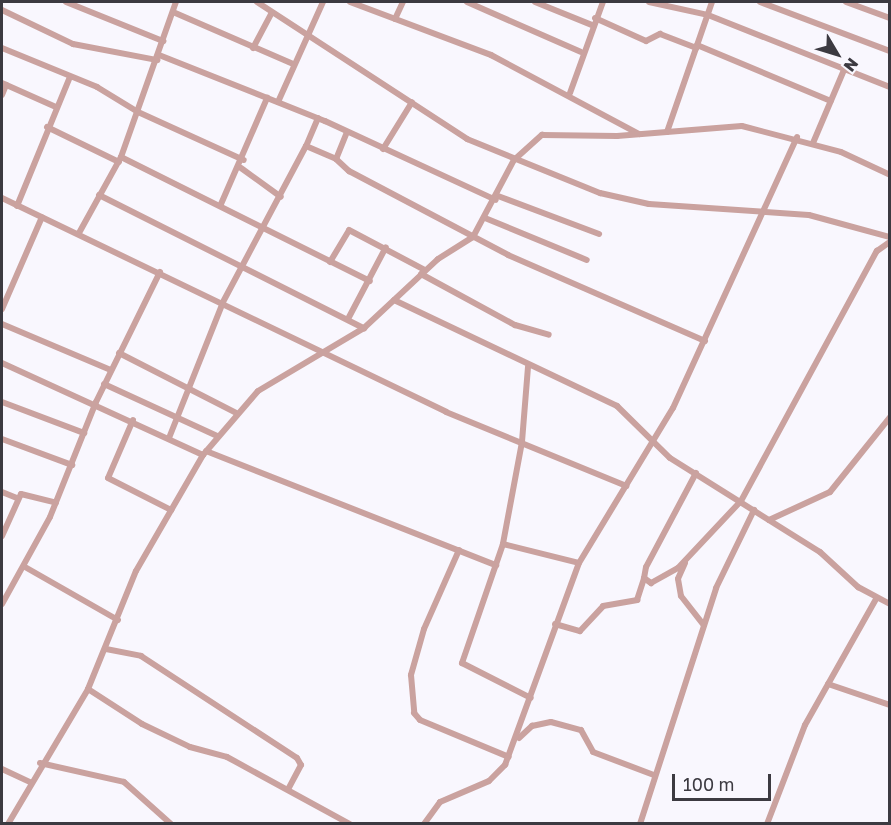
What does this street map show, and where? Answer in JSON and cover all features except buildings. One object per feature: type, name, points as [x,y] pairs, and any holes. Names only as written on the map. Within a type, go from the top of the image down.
[{"type":"street","points":[[66,2],[163,41]]},
{"type":"street","points":[[79,233],[120,160],[176,2]]},
{"type":"street","points":[[256,2],[306,37],[412,102],[467,139],[600,193],[649,204],[766,213],[855,224],[890,237]]},
{"type":"street","points":[[278,102],[323,2]]},
{"type":"street","points":[[350,2],[491,55],[570,93],[640,134]]},
{"type":"street","points":[[395,19],[403,2]]},
{"type":"street","points":[[467,2],[581,52]]},
{"type":"street","points":[[535,2],[646,41],[660,33],[831,101]]},
{"type":"street","points":[[570,93],[581,52],[603,2]]},
{"type":"street","points":[[649,2],[708,15],[890,87]]},
{"type":"street","points":[[667,132],[712,2]]},
{"type":"street","points":[[759,2],[890,51]]},
{"type":"street","points":[[846,2],[890,18]]},
{"type":"street","points":[[2,10],[73,44],[158,57],[278,102],[497,198],[599,234]]},
{"type":"street","points":[[173,12],[294,64]]},
{"type":"street","points":[[253,48],[272,13]]},
{"type":"street","points":[[2,48],[70,77],[138,112],[244,160]]},
{"type":"street","points":[[813,143],[844,70]]},
{"type":"street","points":[[17,206],[47,127],[70,77]]},
{"type":"street","points":[[2,94],[4,84],[56,107]]},
{"type":"street","points":[[221,204],[241,168],[267,98]]},
{"type":"street","points":[[383,149],[412,102]]},
{"type":"street","points":[[169,438],[223,302],[246,266],[318,118]]},
{"type":"street","points":[[8,824],[40,763],[88,689],[136,571],[204,453],[236,413],[283,374],[325,353],[364,328],[423,272],[473,237],[497,198],[514,160],[542,135],[557,132],[640,134],[742,126],[797,137],[890,175]]},
{"type":"street","points":[[47,127],[221,204],[369,281]]},
{"type":"street","points":[[336,159],[347,132]]},
{"type":"street","points":[[508,757],[579,563],[653,446],[766,213],[797,137]]},
{"type":"street","points":[[306,146],[336,159],[473,237],[705,341]]},
{"type":"street","points":[[241,168],[280,197]]},
{"type":"street","points":[[99,195],[246,266],[364,328]]},
{"type":"street","points":[[2,198],[223,302],[325,353],[626,486]]},
{"type":"street","points":[[2,309],[42,217]]},
{"type":"street","points":[[485,218],[587,261]]},
{"type":"street","points":[[330,262],[349,230],[386,247],[423,272],[515,325],[549,335]]},
{"type":"street","points":[[644,578],[661,582],[687,561],[741,501],[877,251],[890,242]]},
{"type":"street","points":[[348,320],[386,247]]},
{"type":"street","points":[[2,604],[25,567],[56,503],[104,384],[160,272]]},
{"type":"street","points":[[394,300],[528,367],[616,406],[653,446],[820,552],[876,599],[890,604]]},
{"type":"street","points":[[2,324],[111,370]]},
{"type":"street","points":[[119,353],[236,413]]},
{"type":"street","points":[[2,363],[96,402],[204,453],[496,565]]},
{"type":"street","points":[[528,367],[522,442],[503,543],[462,663],[531,698]]},
{"type":"street","points":[[104,384],[218,436]]},
{"type":"street","points":[[2,402],[84,433]]},
{"type":"street","points":[[769,520],[830,492],[890,417]]},
{"type":"street","points":[[133,420],[108,478],[171,510]]},
{"type":"street","points":[[2,439],[72,465]]},
{"type":"street","points":[[555,624],[580,632],[603,606],[637,600],[644,578],[696,473]]},
{"type":"street","points":[[2,492],[17,498]]},
{"type":"street","points":[[2,536],[17,498],[25,492],[56,503]]},
{"type":"street","points":[[640,824],[654,775],[672,734],[704,625],[730,555],[754,510]]},
{"type":"street","points":[[503,543],[579,563]]},
{"type":"street","points":[[459,550],[414,664],[414,713],[420,720],[508,757]]},
{"type":"street","points":[[687,561],[678,579],[681,596],[704,625]]},
{"type":"street","points":[[25,567],[118,620]]},
{"type":"street","points":[[767,824],[794,749],[876,599]]},
{"type":"street","points":[[106,649],[141,656],[297,758],[301,765],[288,789]]},
{"type":"street","points":[[828,684],[890,705]]},
{"type":"street","points":[[88,689],[142,723],[190,747],[227,757],[350,824]]},
{"type":"street","points":[[424,824],[440,802],[500,773],[521,734],[551,722],[581,730],[593,752],[654,775]]},
{"type":"street","points":[[40,763],[124,782],[171,824]]},
{"type":"street","points":[[2,769],[30,782]]}]
